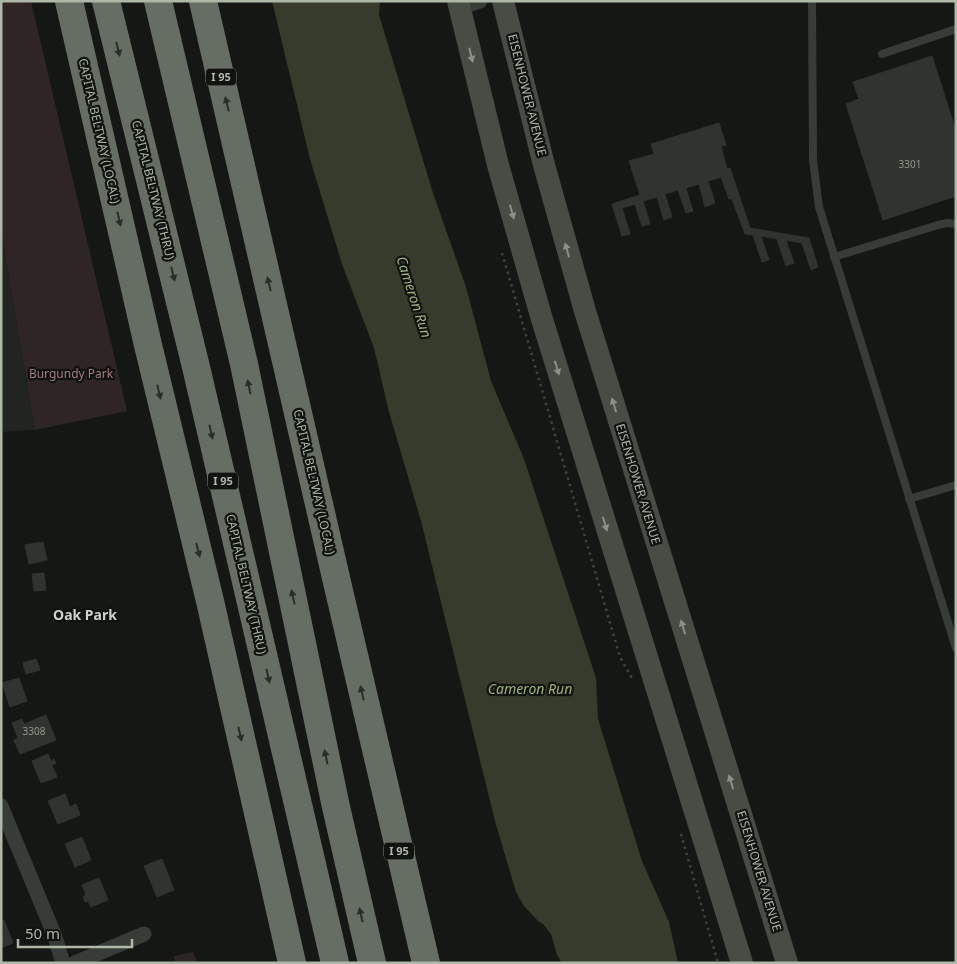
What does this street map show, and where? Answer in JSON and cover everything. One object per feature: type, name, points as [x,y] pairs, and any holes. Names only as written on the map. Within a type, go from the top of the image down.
[{"type":"highway","name":"CAPITAL BELTWAY (LOCAL)","points":[[69,1],[148,344],[210,601],[292,963]]},
{"type":"highway","name":"CAPITAL BELTWAY (THRU)","points":[[106,1],[196,368],[334,963]]},
{"type":"highway","points":[[158,1],[244,364],[336,807],[372,963]]},
{"type":"highway","name":"CAPITAL BELTWAY (LOCAL)","points":[[202,1],[274,304],[372,740],[426,963]]},
{"type":"highway","points":[[372,740],[440,963]]},
{"type":"highway","points":[[280,914],[286,963]]},
{"type":"main road","name":"EISENHOWER AVENUE","points":[[503,1],[546,173],[585,311],[787,963]]},
{"type":"main road","points":[[466,3],[498,165],[546,334],[742,963]]},
{"type":"street","points":[[1,806],[54,934],[63,963]]},
{"type":"street","points":[[75,963],[144,934]]},
{"type":"lane","points":[[812,1],[814,170],[820,213],[956,648]]},
{"type":"lane","points":[[882,54],[956,29]]},
{"type":"lane","points":[[834,257],[938,225],[956,224]]},
{"type":"lane","points":[[909,499],[956,485]]},
{"type":"shaded area","points":[[1,231],[35,430],[1,432]]},
{"type":"green space","name":"Burgundy Park","points":[[1,1],[31,1],[127,411],[35,430],[1,231]]},
{"type":"green space","points":[[193,952],[197,963],[175,963],[174,956]]},
{"type":"water","name":"Cameron Run","points":[[272,1],[380,1],[379,15],[433,193],[466,287],[491,381],[524,459],[596,678],[598,719],[642,861],[669,922],[678,963],[562,963],[557,955],[551,934],[524,906],[516,892],[495,821],[421,521],[389,412],[374,348],[342,264],[310,159]]},
{"type":"building","points":[[932,56],[956,131],[956,196],[883,220],[846,104],[859,99],[853,82]]},
{"type":"building","points":[[719,123],[726,145],[721,146],[727,169],[730,168],[750,228],[809,238],[818,267],[811,270],[802,243],[786,240],[794,263],[786,266],[777,239],[761,236],[769,260],[762,262],[753,235],[745,234],[732,199],[729,199],[721,177],[708,181],[715,203],[705,207],[699,184],[686,188],[693,211],[686,213],[678,190],[665,194],[672,217],[664,220],[657,197],[643,201],[650,224],[642,226],[635,204],[622,208],[630,234],[622,236],[612,204],[640,195],[629,161],[654,154],[651,144]]},
{"type":"building","points":[[43,542],[47,560],[29,564],[25,545]]},
{"type":"building","points":[[44,573],[46,590],[34,591],[32,574]]},
{"type":"building","points":[[36,659],[40,670],[26,674],[23,663]]},
{"type":"building","points":[[19,678],[27,701],[10,707],[2,683]]},
{"type":"building","points":[[46,715],[56,740],[20,754],[14,740],[18,738],[12,723],[22,719],[24,724]]},
{"type":"building","points":[[48,754],[51,761],[54,759],[56,763],[52,765],[57,777],[41,783],[32,761]]},
{"type":"building","points":[[65,794],[70,807],[76,804],[80,815],[58,824],[48,801]]},
{"type":"building","points":[[82,837],[91,860],[75,867],[65,844]]},
{"type":"building","points":[[162,859],[174,890],[157,897],[144,866]]},
{"type":"building","points":[[99,878],[108,900],[91,907],[88,901],[85,902],[83,897],[86,895],[82,885]]},
{"type":"building","points":[[4,920],[13,943],[1,948],[1,921]]},
{"type":"district","name":"Oak Park","points":[[85,615]]}]
